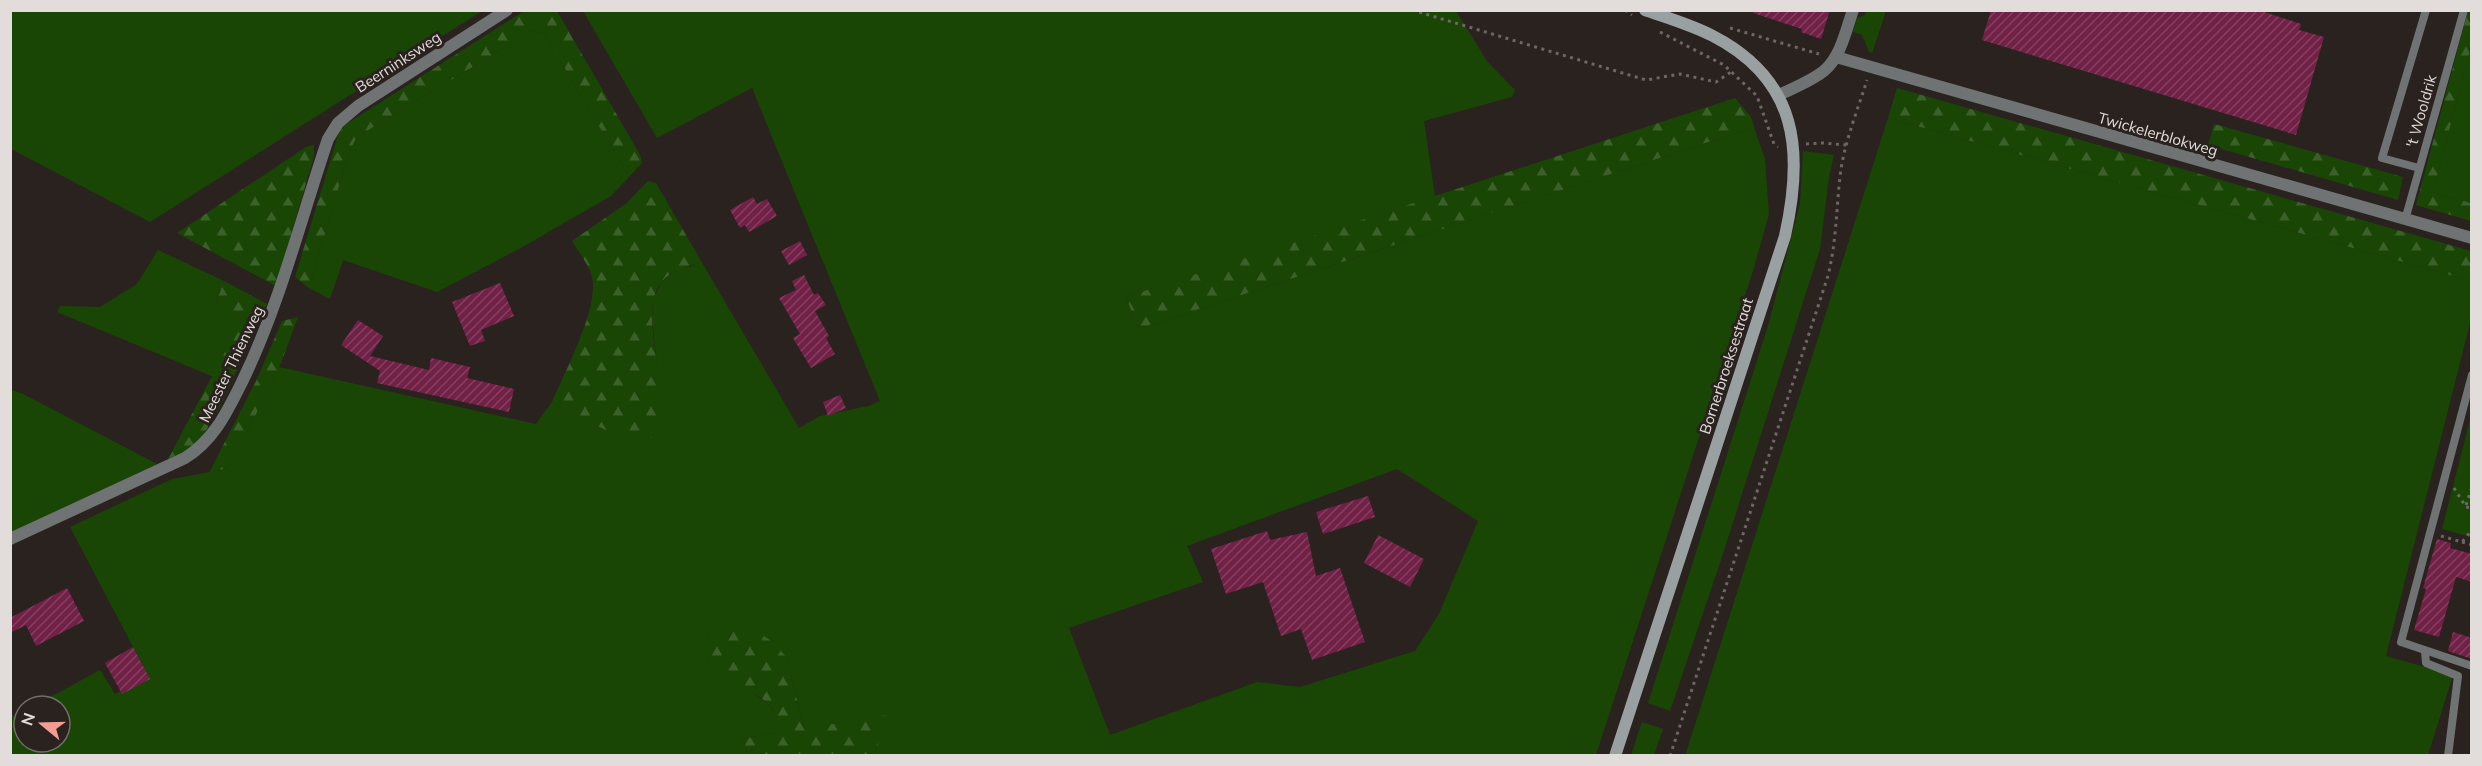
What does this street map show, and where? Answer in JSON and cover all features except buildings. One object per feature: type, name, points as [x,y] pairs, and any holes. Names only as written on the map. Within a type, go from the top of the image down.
[{"type":"main road","name":"Bornerbroeksestraat","points":[[1615,756],[1785,236],[1795,176],[1794,146],[1788,119],[1779,95],[1760,70],[1724,43],[1687,24],[1640,13]]},
{"type":"street","name":"Beerninksweg","points":[[338,123],[358,106],[507,10]]},
{"type":"street","points":[[1779,95],[1823,72],[1836,57],[1853,10]]},
{"type":"street","name":"Twickelerblokweg","points":[[1836,57],[2472,238]]},
{"type":"street","name":"Meester Thienweg","points":[[10,539],[185,458],[200,449],[211,438],[226,415],[261,343],[277,301],[328,139],[338,123]]},
{"type":"lane","points":[[2419,168],[2382,158],[2426,10]]},
{"type":"lane","name":"'t Wooldrik","points":[[2405,219],[2464,10]]},
{"type":"lane","points":[[2472,375],[2401,642],[2472,666]]},
{"type":"lane","points":[[2425,652],[2426,663],[2458,676],[2448,756]]},
{"type":"path","points":[[1412,10],[1646,80],[1680,74],[1716,82],[1731,72],[1724,65],[1652,27]]},
{"type":"path","points":[[1625,10],[1640,13]]},
{"type":"path","points":[[1730,28],[1836,57]]},
{"type":"path","points":[[1670,756],[1827,279],[1832,261],[1843,161],[1871,68]]},
{"type":"path","points":[[2445,472],[2466,507],[2472,508]]},
{"type":"path","points":[[2466,507],[2472,487]]},
{"type":"path","points":[[2462,542],[2472,530]]},
{"type":"path","points":[[2429,533],[2472,545]]},
{"type":"green space","points":[[10,11],[482,11],[150,222],[11,149]]},
{"type":"green space","points":[[524,11],[557,11],[640,155],[642,163],[629,177],[544,33],[532,31],[357,137],[349,152],[309,288],[295,277],[339,132],[345,125]]},
{"type":"green space","points":[[583,11],[1456,11],[1487,61],[1515,90],[1512,97],[1424,121],[1435,197],[1126,297],[1138,329],[1754,127],[1765,159],[1769,214],[1753,271],[1596,755],[872,755],[877,748],[804,729],[787,658],[712,630],[705,643],[709,660],[768,704],[779,718],[780,732],[741,739],[749,755],[11,755],[10,710],[12,714],[12,754],[72,754],[72,694],[56,694],[100,670],[115,694],[150,679],[70,527],[172,479],[227,468],[234,459],[279,367],[536,424],[552,402],[609,432],[661,405],[652,317],[653,299],[661,283],[676,270],[690,267],[701,261],[799,428],[820,416],[868,406],[880,401],[752,88],[657,138]],"holes":[[[1397,469],[1478,521],[1439,614],[1415,651],[1300,687],[1257,682],[1110,735],[1069,628],[1203,582],[1187,546]]]},
{"type":"green space","points":[[1866,11],[1886,11],[1872,53],[1869,52],[1862,35],[1853,32],[1857,18],[1865,15]]},
{"type":"green space","points":[[2468,11],[2471,11],[2471,47],[2433,192],[2471,203],[2471,221],[2416,205]]},
{"type":"green space","points":[[532,31],[544,33],[629,177],[611,196],[519,249],[437,292],[343,260],[330,299],[309,288],[349,152],[357,137]]},
{"type":"green space","points":[[2471,47],[2471,203],[2433,192]]},
{"type":"green space","points":[[1897,88],[2471,251],[2471,281],[1888,118]]},
{"type":"green space","points":[[1735,98],[1751,117],[1754,127],[1138,329],[1126,297]]},
{"type":"green space","points":[[1888,118],[2471,281],[2471,319],[2386,656],[2453,675],[2428,755],[1685,756]]},
{"type":"green space","points":[[2214,124],[2403,177],[2398,200],[2208,145]]},
{"type":"green space","points":[[314,145],[314,156],[276,286],[177,233],[306,147]]},
{"type":"green space","points":[[1803,151],[1834,155],[1820,249],[1721,560],[1670,711],[1648,703],[1768,326],[1800,204]]},
{"type":"green space","points":[[648,181],[656,183],[701,261],[665,278],[655,294],[652,324],[661,406],[655,438],[609,432],[552,402],[578,343],[592,296],[593,283],[590,272],[572,241],[627,203]]},
{"type":"green space","points":[[158,250],[224,281],[216,303],[238,316],[241,322],[214,377],[57,312],[60,306],[100,307],[137,284]]},
{"type":"green space","points":[[224,281],[267,304],[220,407],[197,446],[168,459],[241,322],[237,316],[216,303]]},
{"type":"green space","points":[[298,317],[281,363],[234,459],[227,468],[209,473],[257,379],[282,321]]},
{"type":"green space","points":[[10,389],[25,395],[157,464],[11,533]]},
{"type":"green space","points":[[2471,416],[2472,537],[2442,529]]},
{"type":"green space","points":[[730,625],[747,628],[769,639],[787,658],[804,729],[886,715],[877,748],[872,755],[749,755],[741,739],[780,732],[777,718],[771,707],[718,671],[709,659],[705,643],[712,630]]},
{"type":"green space","points":[[1642,722],[1663,729],[1654,755],[1631,755]]}]
